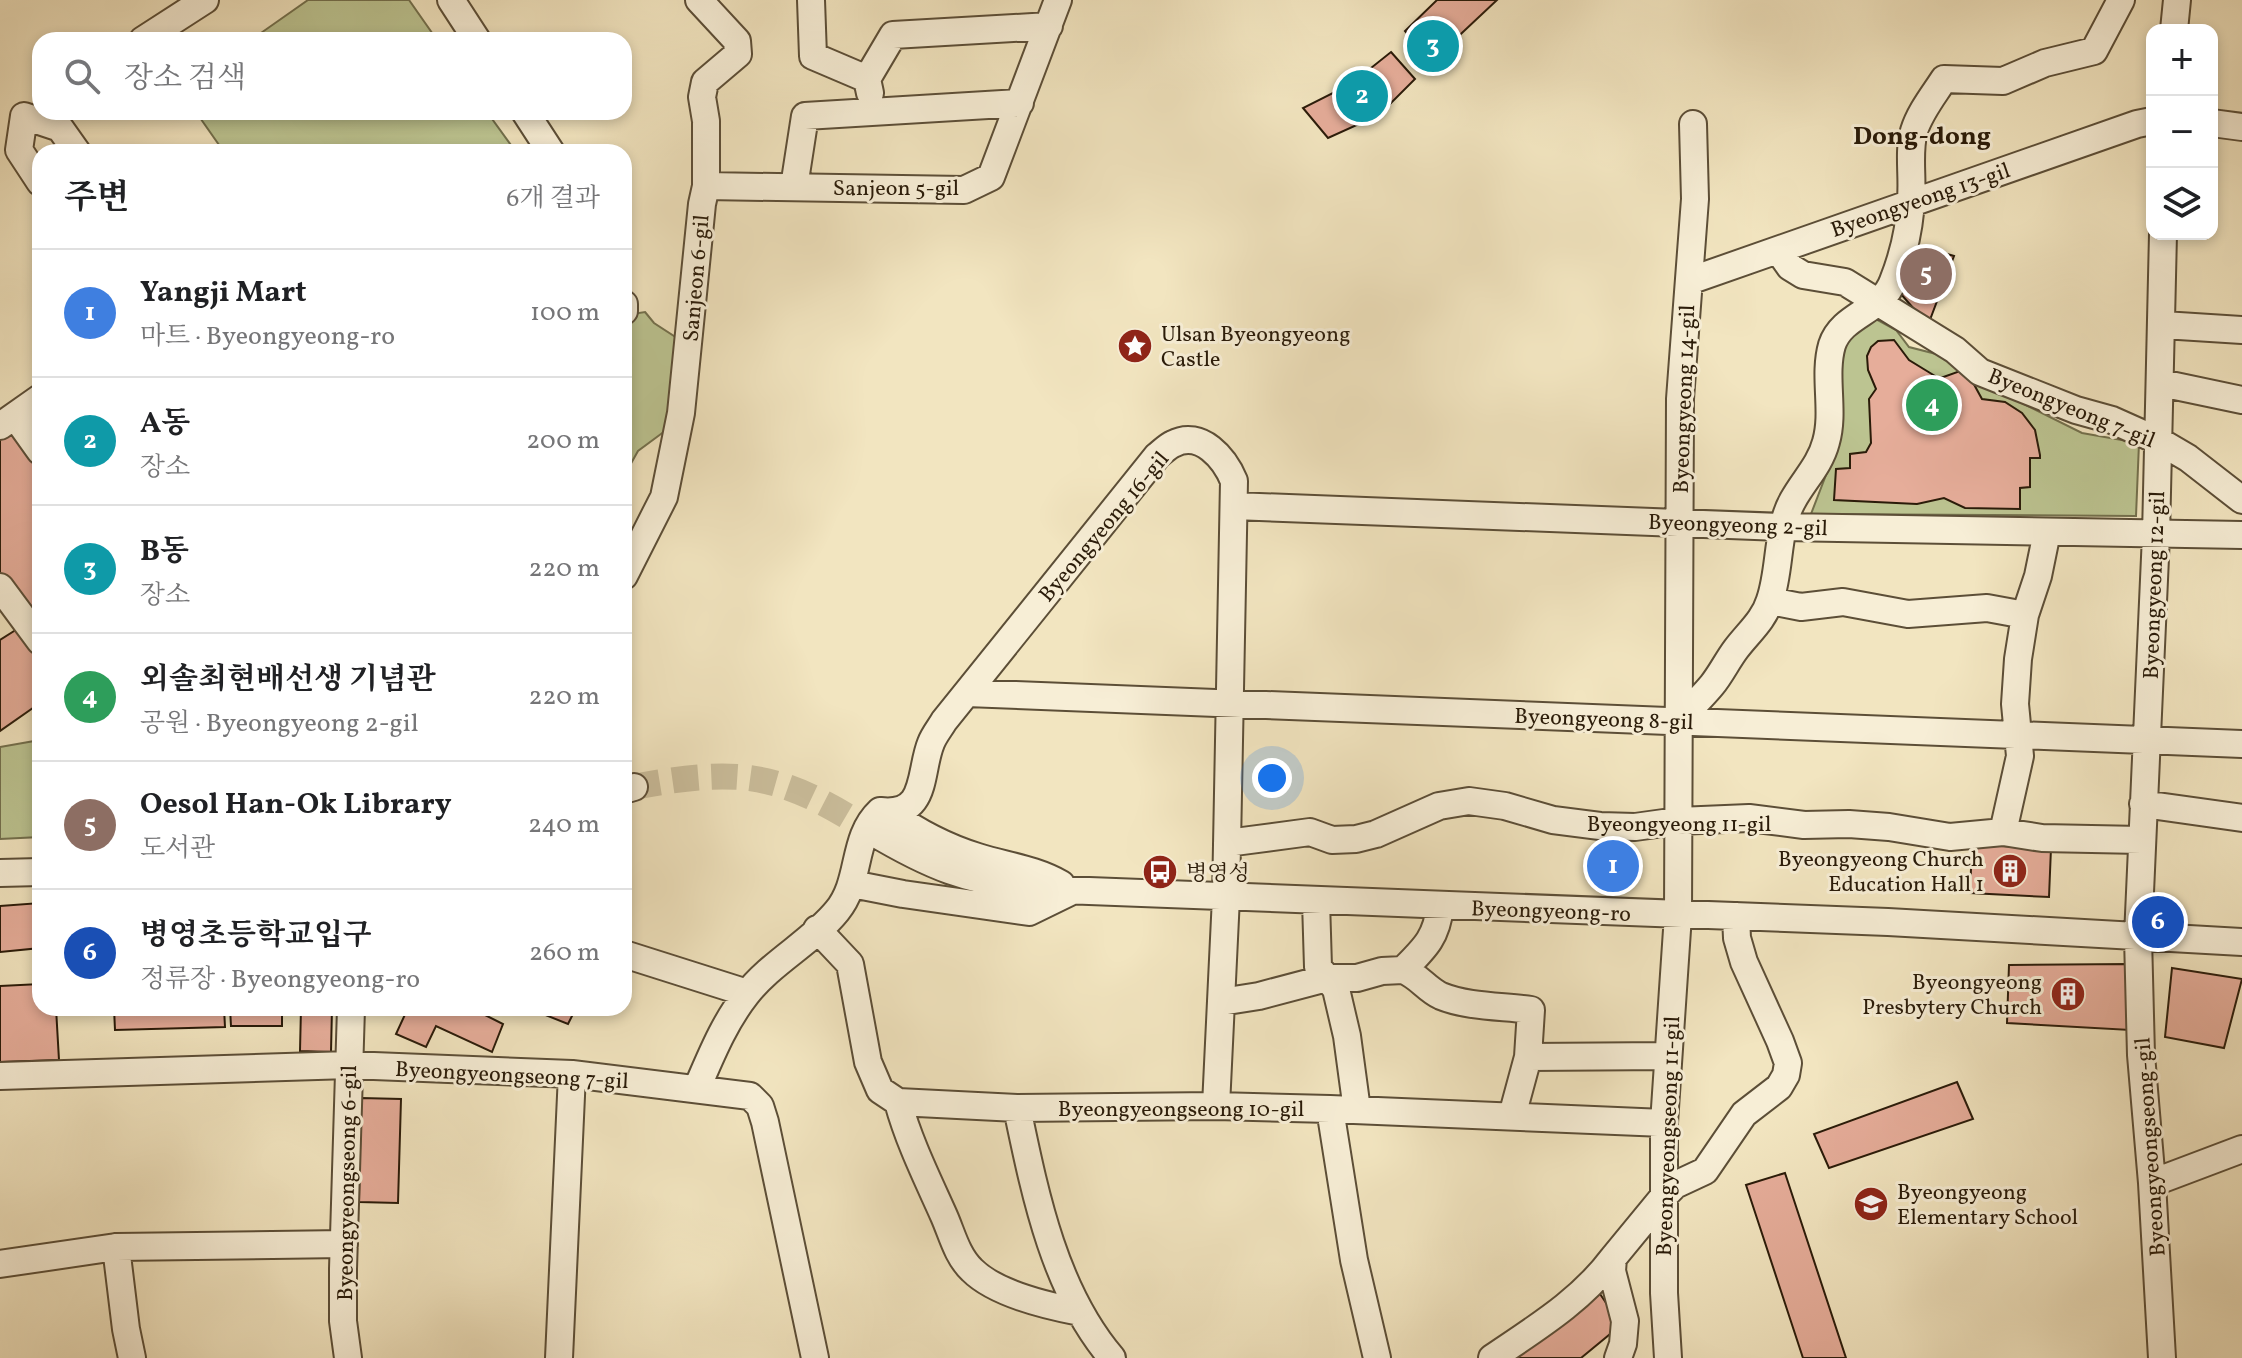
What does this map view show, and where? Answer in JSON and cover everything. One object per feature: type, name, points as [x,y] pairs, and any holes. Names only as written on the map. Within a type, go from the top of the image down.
[{"type":"street","points":[[155,32],[205,0]]},
{"type":"street","points":[[451,0],[472,32]]},
{"type":"street","name":"Sanjeon 6-gil","points":[[632,560],[664,497],[682,399],[706,186],[706,121],[702,97],[705,82],[738,54],[737,41],[699,0]]},
{"type":"street","points":[[811,0],[813,56],[867,79]]},
{"type":"street","name":"Sanjeon 5-gil","points":[[706,186],[964,190],[991,177],[1058,0]]},
{"type":"street","points":[[1679,720],[1711,686],[1754,629],[1770,601],[1783,527],[1793,500],[1814,472],[1827,442],[1832,345],[1840,330],[1880,302],[1892,283],[1911,201],[1912,135],[1918,120],[1944,79],[2003,81],[2045,63],[2094,51],[2121,0]]},
{"type":"street","points":[[2175,24],[2177,0]]},
{"type":"street","points":[[874,111],[867,79],[893,35],[1049,26]]},
{"type":"street","points":[[794,187],[805,116],[1020,103]]},
{"type":"street","points":[[0,132],[32,111]]},
{"type":"street","points":[[32,111],[19,150],[32,170]]},
{"type":"street","points":[[47,120],[60,128],[71,144]]},
{"type":"street","points":[[530,120],[546,144]]},
{"type":"street","name":"Byeongyeong 13-gil","points":[[1689,281],[1911,201],[2146,122]]},
{"type":"street","name":"Byeongyeong 14-gil","points":[[1678,915],[1680,399],[1695,199],[1693,124]]},
{"type":"street","points":[[2218,124],[2242,127]]},
{"type":"street","name":"Byeongyeong 12-gil","points":[[2138,937],[2156,535],[2163,240]]},
{"type":"street","name":"Byeongyeong 7-gil","points":[[1778,250],[1790,267],[1803,275],[1845,282],[1955,350],[1980,372],[2051,401],[2112,420],[2159,441],[2188,458],[2242,500]]},
{"type":"street","points":[[2163,325],[2242,330]]},
{"type":"street","points":[[2161,383],[2242,400]]},
{"type":"street","points":[[32,404],[7,421],[32,444]]},
{"type":"street","name":"Byeongyeong 16-gil","points":[[880,822],[911,805],[921,789],[931,743],[944,721],[1157,456],[1174,443],[1187,440],[1201,442],[1217,453],[1234,481],[1234,506],[1226,897],[1216,1106]]},
{"type":"street","name":"Byeongyeong 2-gil","points":[[1234,506],[1783,527],[2242,535]]},
{"type":"street","points":[[2003,832],[2020,756],[2015,704],[2025,615],[2038,576],[2047,532]]},
{"type":"street","points":[[0,587],[32,630]]},
{"type":"street","points":[[1770,601],[1801,607],[1843,602],[1908,614],[1987,608],[2025,615]]},
{"type":"street","name":"Byeongyeong 8-gil","points":[[967,693],[2242,744]]},
{"type":"street","name":"Byeongyeong 11-gil","points":[[1227,843],[1310,832],[1332,840],[1356,839],[1376,834],[1439,806],[1469,801],[1505,806],[1553,820],[1600,826],[1635,827],[1678,821],[1749,818],[1804,825],[1889,827],[1950,837],[2003,832],[2042,838],[2141,840]]},
{"type":"street","points":[[2143,804],[2242,818]]},
{"type":"street","points":[[697,1088],[723,1030],[747,993],[837,911],[852,884],[859,845],[870,820],[880,811],[880,822]]},
{"type":"street","name":"Byeongyeong-ro","points":[[880,822],[911,855],[989,884],[1316,901],[1888,922],[2242,942]]},
{"type":"street","points":[[0,873],[32,872]]},
{"type":"street","points":[[852,884],[1029,912],[1073,890]]},
{"type":"street","points":[[1316,901],[1318,967],[1336,989],[1347,1036],[1344,1109],[1354,1260],[1377,1358]]},
{"type":"street","points":[[1403,970],[1428,943],[1438,926],[1440,906]]},
{"type":"street","name":"Byeongyeongseong 11-gil","points":[[1667,1349],[1664,1123],[1678,915]]},
{"type":"street","points":[[1492,1358],[1568,1306],[1596,1281],[1664,1196],[1675,1185],[1705,1171],[1744,1114],[1779,1087],[1786,1075],[1788,1063],[1780,1041],[1744,962],[1737,938],[1736,916]]},
{"type":"street","points":[[817,929],[850,964],[868,1062],[880,1090],[898,1102],[920,1166],[962,1259],[973,1272],[992,1284],[1024,1297],[1080,1312]]},
{"type":"street","name":"Byeongyeongseong-gil","points":[[2138,937],[2141,1055],[2162,1358]]},
{"type":"street","points":[[632,957],[747,993]]},
{"type":"street","points":[[1221,1002],[1259,996],[1327,978],[1357,978],[1382,971],[1403,970],[1416,975],[1437,994],[1445,997],[1531,1010],[1528,1057],[1512,1116]]},
{"type":"street","name":"Byeongyeongseong 6-gil","points":[[348,1358],[343,1321],[351,1016]]},
{"type":"street","points":[[1528,1057],[1668,1056]]},
{"type":"street","name":"Byeongyeongseong 7-gil","points":[[0,1076],[349,1065],[572,1074],[750,1096],[760,1106],[815,1358]]},
{"type":"street","points":[[559,1358],[572,1074]]},
{"type":"street","name":"Byeongyeongseong 10-gil","points":[[898,1102],[1017,1108],[1216,1106],[1344,1109],[1664,1123]]},
{"type":"street","points":[[1017,1108],[1028,1161],[1070,1294],[1094,1337],[1112,1358]]},
{"type":"street","points":[[2152,1183],[2242,1149]]},
{"type":"street","points":[[0,1264],[116,1247],[344,1244]]},
{"type":"street","points":[[116,1247],[132,1358]]},
{"type":"street","points":[[1613,1258],[1612,1271],[1625,1321],[1620,1351],[1667,1349]]},
{"type":"green space","points":[[308,0],[409,0],[431,32],[262,32]]},
{"type":"green space","points":[[202,120],[493,120],[510,144],[218,144]]},
{"type":"green space","points":[[645,312],[654,323],[680,340],[665,431],[638,451],[632,462],[632,314]]},
{"type":"green space","points":[[1874,318],[1896,330],[1909,347],[1940,355],[1971,378],[2082,433],[2139,443],[2136,516],[1811,514],[1839,441],[1836,365],[1844,341]]},
{"type":"green space","points":[[32,741],[32,837],[0,839],[0,747]]},
{"type":"building","points":[[1437,0],[1497,0],[1431,62],[1405,31]]},
{"type":"building","points":[[1391,52],[1415,79],[1379,115],[1328,138],[1303,108],[1351,84]]},
{"type":"building","points":[[1912,244],[1954,256],[1928,325],[1900,293]]},
{"type":"building","points":[[1894,340],[1909,360],[1935,376],[1935,380],[1960,371],[1971,379],[1982,399],[2005,402],[2022,413],[2035,430],[2040,458],[2030,458],[2030,487],[2020,488],[2020,509],[1965,508],[1944,498],[1917,504],[1834,500],[1836,469],[1850,468],[1850,454],[1866,452],[1871,443],[1869,399],[1876,389],[1868,370],[1867,356],[1878,341]]},
{"type":"building","points":[[13,424],[32,451],[32,621],[0,579],[0,433]]},
{"type":"building","points":[[22,626],[32,639],[32,709],[0,731],[0,640]]},
{"type":"building","name":"Byeongyeong Church Education Hall 1","points":[[1972,845],[2051,848],[2049,897],[1970,893]]},
{"type":"building","points":[[32,904],[32,949],[0,952],[0,906]]},
{"type":"building","name":"Byeongyeong Presbytery Church","points":[[2128,964],[2130,1030],[2007,1023],[2009,965]]},
{"type":"building","points":[[2172,968],[2242,979],[2224,1048],[2165,1037]]},
{"type":"building","points":[[32,984],[32,1016],[56,1016],[59,1060],[0,1062],[0,986]]},
{"type":"building","points":[[114,1016],[224,1016],[225,1027],[115,1030]]},
{"type":"building","points":[[230,1016],[282,1016],[282,1026],[231,1026]]},
{"type":"building","points":[[301,1016],[332,1016],[331,1052],[300,1051]]},
{"type":"building","points":[[404,1016],[487,1016],[503,1024],[492,1052],[436,1026],[426,1047],[396,1034]]},
{"type":"building","points":[[548,1016],[572,1016],[568,1024]]},
{"type":"building","points":[[1957,1082],[1973,1119],[1829,1168],[1814,1134]]},
{"type":"building","points":[[361,1098],[401,1099],[398,1203],[359,1202]]},
{"type":"building","points":[[1785,1173],[1846,1358],[1803,1358],[1746,1185]]},
{"type":"building","points":[[1598,1291],[1621,1325],[1581,1358],[1509,1358]]},
{"type":"tunnel","points":[[634,787],[703,777],[758,779],[810,796],[871,831]]},
{"type":"place","name":"B동","points":[[1433,46]]},
{"type":"place","name":"A동","points":[[1362,96]]},
{"type":"place","name":"Oesol Han-Ok Library","points":[[1926,274]]},
{"type":"place","name":"Ulsan Byeongyeong Castle","points":[[1135,346]]},
{"type":"place","name":"외솔최현배선생 기념관","points":[[1932,405]]},
{"type":"place","name":"Yangji Mart","points":[[1613,866]]},
{"type":"place","name":"Byeongyeong Church Education Hall 1","points":[[2010,871]]},
{"type":"place","name":"병영성","points":[[1160,872]]},
{"type":"place","name":"병영초등학교입구","points":[[2158,922]]},
{"type":"place","name":"Byeongyeong Presbytery Church","points":[[2068,994]]},
{"type":"place","name":"Byeongyeong Elementary School","points":[[1871,1204]]},
{"type":"district","name":"Dong-dong","points":[[1922,135]]}]
